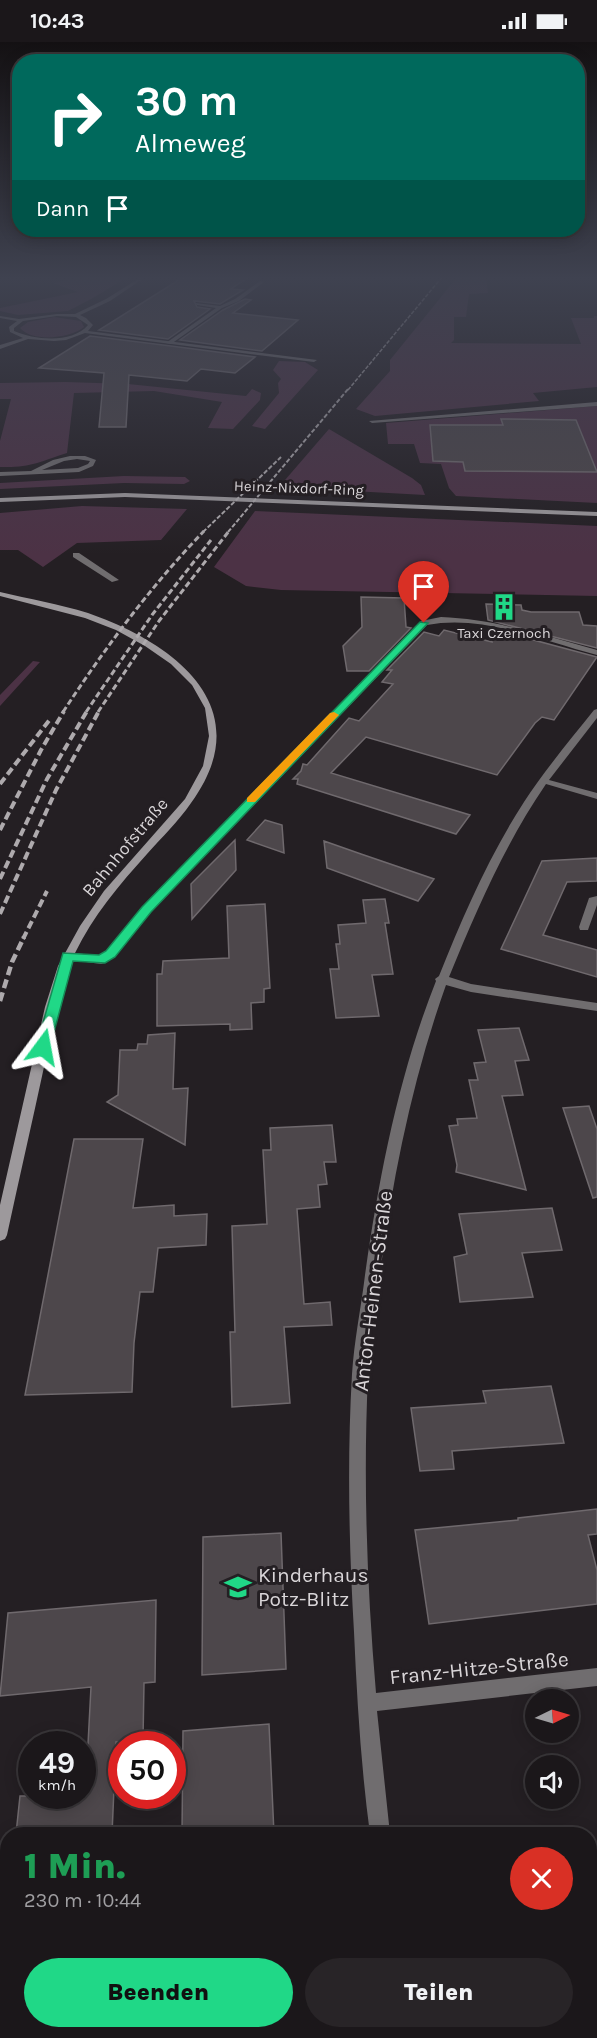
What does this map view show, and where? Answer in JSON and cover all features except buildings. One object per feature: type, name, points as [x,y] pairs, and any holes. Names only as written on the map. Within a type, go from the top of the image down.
[{"type":"main road","name":"Heinz-Nixdorf-Ring","points":[[0,500],[125,495],[597,514]]},
{"type":"main road","name":"Bahnhofstraße","points":[[0,596],[87,616],[133,636],[167,655],[184,669],[205,695],[212,713],[214,734],[209,763],[190,798],[102,899],[68,956],[53,1003],[0,1235]]},
{"type":"street","points":[[372,421],[597,404]]},
{"type":"street","points":[[0,474],[79,470],[91,465],[93,460],[67,457],[33,472]]},
{"type":"street","points":[[76,555],[115,580]]},
{"type":"street","points":[[68,956],[101,960],[110,954],[154,901],[424,623],[434,620],[467,620],[597,653]]},
{"type":"street","name":"Anton-Heinen-Straße","points":[[379,1827],[366,1703],[359,1509],[360,1372],[380,1212],[403,1101],[441,979],[485,880],[521,816],[544,781],[597,712]]},
{"type":"street","points":[[544,781],[597,796]]},
{"type":"street","points":[[584,927],[593,901],[597,900]]},
{"type":"street","points":[[441,979],[471,988],[597,1007]]},
{"type":"street","name":"Franz-Hitze-Straße","points":[[366,1703],[597,1677]]},
{"type":"shaded area","points":[[390,369],[597,369],[597,387],[533,393],[539,401],[375,416],[356,409]]},
{"type":"shaded area","points":[[273,370],[318,370],[265,429],[252,426],[279,393],[278,383],[281,379]]},
{"type":"shaded area","points":[[0,383],[128,384],[246,396],[252,389],[261,393],[260,400],[233,429],[208,428],[222,402],[154,391],[74,393],[67,453],[27,465],[0,467],[0,441],[11,399],[0,399]]},
{"type":"shaded area","points":[[597,406],[597,503],[456,496],[449,488],[441,464],[420,463],[414,444],[388,444],[386,423]]},
{"type":"shaded area","points":[[329,429],[412,478],[421,485],[425,495],[279,487]]},
{"type":"shaded area","points":[[124,476],[185,477],[190,481],[184,484],[124,483],[0,489],[0,483]]},
{"type":"shaded area","points":[[82,506],[187,509],[161,540],[77,543],[43,567],[18,550],[0,550],[0,513]]},
{"type":"shaded area","points":[[255,511],[597,526],[597,596],[281,590],[246,586],[214,567]]},
{"type":"shaded area","points":[[33,661],[40,662],[0,706],[0,695]]},
{"type":"railway","points":[[348,390],[365,369]]},
{"type":"railway","points":[[228,532],[349,388]]},
{"type":"railway","points":[[204,531],[281,457]]},
{"type":"railway","points":[[63,712],[129,618],[204,531]]},
{"type":"railway","points":[[98,712],[159,621],[229,531]]},
{"type":"railway","points":[[86,712],[152,615],[211,540]]},
{"type":"railway","points":[[0,830],[64,711]]},
{"type":"railway","points":[[0,879],[47,779],[87,711]]},
{"type":"railway","points":[[0,914],[56,790],[99,711]]},
{"type":"railway","points":[[0,784],[51,718]]},
{"type":"railway","points":[[24,937],[47,891]]},
{"type":"railway","points":[[0,1001],[12,962],[24,937]]},
{"type":"slow traffic","points":[[251,800],[334,715]]},
{"type":"place","name":"Taxi Czernoch","points":[[504,607]]},
{"type":"place","name":"Kinderhaus Potz-Blitz","points":[[238,1587]]},
{"type":"route","points":[[43,1047],[53,1003],[68,956],[101,960],[110,954],[147,909],[424,623]]}]
